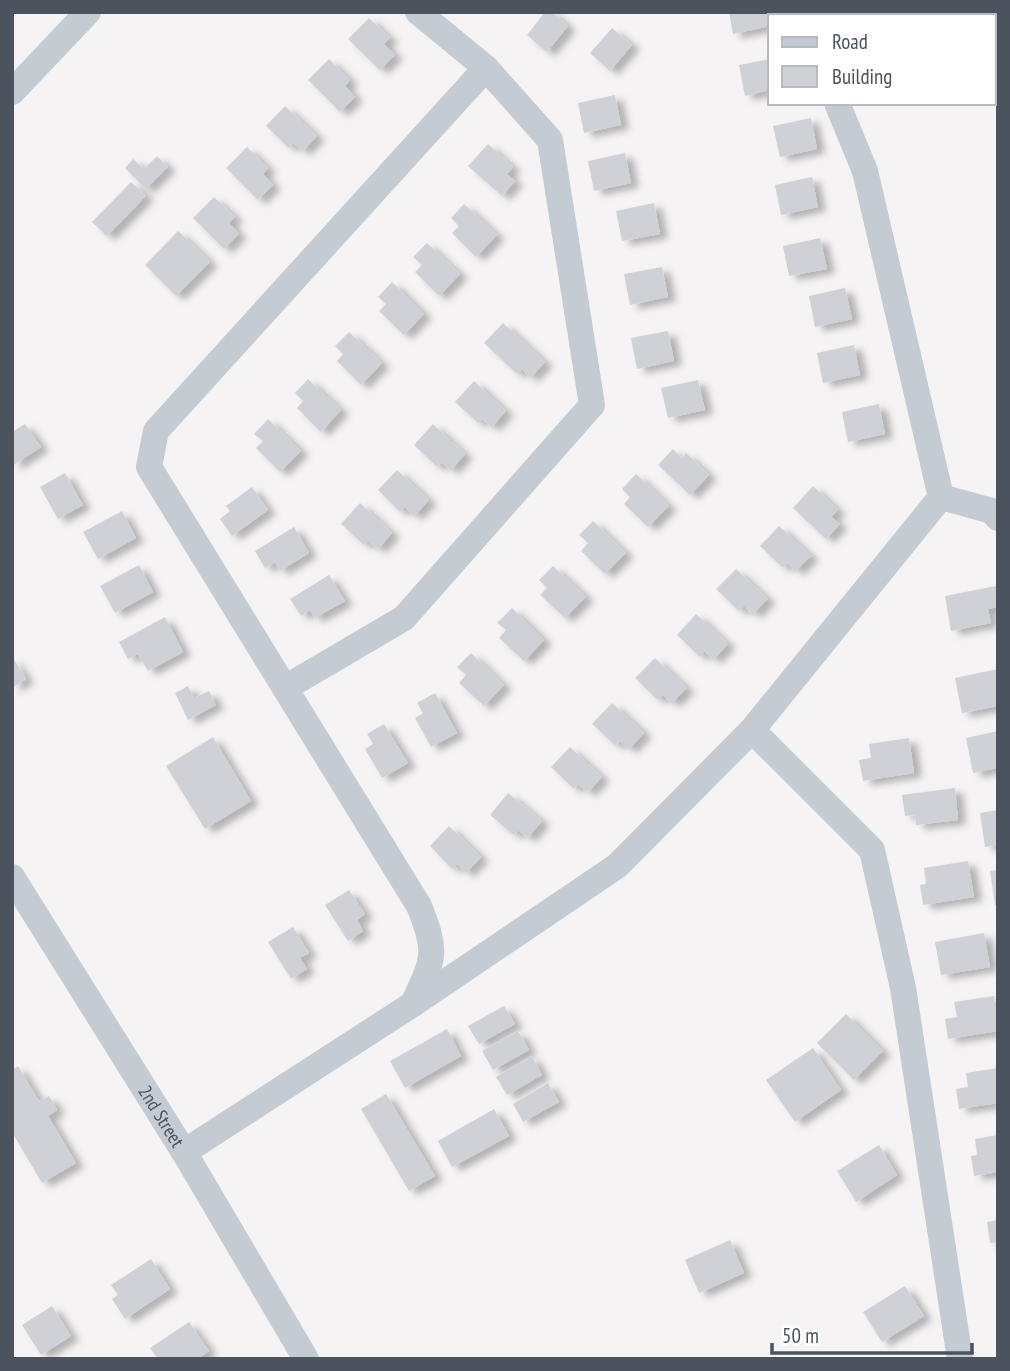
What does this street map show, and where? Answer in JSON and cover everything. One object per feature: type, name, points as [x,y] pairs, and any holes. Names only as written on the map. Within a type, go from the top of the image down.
[{"type":"street","points":[[12,92],[88,12]]},
{"type":"street","points":[[285,688],[404,618],[592,405],[550,139],[486,68],[418,12]]},
{"type":"street","points":[[413,1004],[430,966],[432,938],[419,906],[149,467],[156,431],[486,68]]},
{"type":"street","points":[[838,105],[865,171],[941,497]]},
{"type":"street","points":[[941,497],[992,511],[998,518]]},
{"type":"street","points":[[184,1152],[413,1004],[617,866],[752,730],[941,497]]},
{"type":"street","points":[[752,730],[872,850],[903,988],[960,1359]]},
{"type":"street","name":"2nd Street","points":[[12,877],[184,1152],[306,1359]]},
{"type":"building","points":[[545,12],[552,12],[568,26],[547,52],[527,35]]},
{"type":"building","points":[[729,12],[768,12],[768,26],[733,34]]},
{"type":"building","points":[[369,18],[390,38],[384,44],[395,55],[380,70],[348,39]]},
{"type":"building","points":[[612,28],[632,45],[610,71],[590,53]]},
{"type":"building","points":[[329,59],[350,80],[345,86],[355,97],[340,112],[308,80]]},
{"type":"building","points":[[768,59],[768,90],[745,96],[739,65]]},
{"type":"building","points":[[615,95],[621,125],[584,133],[578,103]]},
{"type":"building","points":[[285,106],[317,136],[303,151],[293,143],[289,148],[266,126]]},
{"type":"building","points":[[811,118],[817,149],[780,157],[773,126]]},
{"type":"building","points":[[488,144],[513,167],[507,174],[515,181],[502,196],[468,166]]},
{"type":"building","points":[[247,147],[268,168],[263,174],[273,185],[258,200],[226,168]]},
{"type":"building","points":[[625,153],[631,183],[594,191],[588,161]]},
{"type":"building","points":[[157,156],[168,167],[146,189],[125,168],[133,159],[144,169]]},
{"type":"building","points":[[812,177],[818,207],[781,215],[775,185]]},
{"type":"building","points":[[131,182],[146,196],[107,236],[92,222]]},
{"type":"building","points":[[214,197],[235,217],[229,223],[239,234],[224,249],[193,218]]},
{"type":"building","points":[[654,203],[660,234],[622,241],[616,211]]},
{"type":"building","points":[[464,204],[497,235],[476,257],[452,233],[459,226],[451,218]]},
{"type":"building","points":[[178,231],[210,262],[176,296],[145,265]]},
{"type":"building","points":[[820,238],[827,269],[789,276],[783,246]]},
{"type":"building","points":[[427,243],[460,274],[439,296],[415,272],[422,265],[413,257]]},
{"type":"building","points":[[662,267],[668,297],[630,305],[624,274]]},
{"type":"building","points":[[392,282],[424,314],[404,335],[379,311],[386,304],[378,297]]},
{"type":"building","points":[[845,288],[852,319],[815,327],[809,296]]},
{"type":"building","points":[[503,323],[545,362],[530,378],[522,369],[517,374],[484,343]]},
{"type":"building","points":[[668,331],[674,361],[637,369],[631,338]]},
{"type":"building","points":[[349,332],[382,363],[361,385],[337,361],[343,354],[335,346]]},
{"type":"building","points":[[854,345],[860,375],[823,383],[817,353]]},
{"type":"building","points":[[308,379],[341,410],[321,432],[297,408],[303,401],[295,393]]},
{"type":"building","points":[[698,380],[705,410],[668,418],[661,388]]},
{"type":"building","points":[[474,381],[506,411],[492,427],[482,419],[478,423],[455,402]]},
{"type":"building","points":[[879,404],[885,434],[848,442],[842,412]]},
{"type":"building","points":[[268,419],[301,451],[280,472],[256,448],[263,441],[254,434]]},
{"type":"building","points":[[25,424],[41,447],[12,466],[12,432]]},
{"type":"building","points":[[433,424],[465,454],[451,470],[441,462],[437,467],[414,445]]},
{"type":"building","points":[[673,449],[682,458],[686,453],[709,475],[690,495],[658,465]]},
{"type":"building","points":[[397,470],[429,500],[414,516],[405,507],[400,512],[378,490]]},
{"type":"building","points":[[65,473],[83,505],[58,519],[40,487]]},
{"type":"building","points":[[636,474],[669,506],[648,527],[624,504],[630,497],[622,489]]},
{"type":"building","points":[[813,486],[838,510],[831,517],[840,524],[826,539],[793,508]]},
{"type":"building","points":[[252,487],[268,510],[232,536],[220,519],[230,511],[226,506]]},
{"type":"building","points":[[360,503],[392,533],[378,549],[368,541],[364,545],[341,524]]},
{"type":"building","points":[[122,511],[136,538],[98,559],[83,532]]},
{"type":"building","points":[[593,521],[626,553],[605,574],[581,551],[588,543],[579,535]]},
{"type":"building","points":[[779,526],[811,556],[796,571],[787,563],[783,568],[760,546]]},
{"type":"building","points":[[294,527],[309,553],[280,571],[275,562],[265,568],[255,551]]},
{"type":"building","points":[[139,565],[153,592],[115,613],[100,586]]},
{"type":"building","points":[[553,566],[586,597],[565,618],[540,595],[547,588],[539,580]]},
{"type":"building","points":[[736,569],[768,599],[753,614],[744,606],[739,611],[716,589]]},
{"type":"building","points":[[329,575],[345,601],[315,618],[310,610],[301,616],[290,599]]},
{"type":"building","points":[[996,586],[998,607],[988,609],[991,623],[951,631],[945,596]]},
{"type":"building","points":[[512,608],[544,640],[524,661],[499,638],[506,630],[497,623]]},
{"type":"building","points":[[696,614],[728,644],[713,660],[704,651],[700,657],[677,635]]},
{"type":"building","points":[[165,617],[183,652],[148,671],[138,654],[128,659],[119,642]]},
{"type":"building","points":[[471,653],[504,685],[484,706],[459,683],[466,675],[457,667]]},
{"type":"building","points":[[12,656],[26,679],[12,688]]},
{"type":"building","points":[[655,658],[687,688],[672,703],[663,695],[658,700],[635,678]]},
{"type":"building","points":[[998,669],[998,706],[962,713],[955,678]]},
{"type":"building","points":[[188,686],[194,698],[209,691],[216,705],[188,720],[175,693]]},
{"type":"building","points":[[435,693],[457,733],[431,747],[415,718],[423,713],[417,703]]},
{"type":"building","points":[[612,703],[644,733],[629,749],[620,741],[615,745],[592,724]]},
{"type":"building","points":[[384,724],[408,763],[382,778],[365,749],[373,744],[367,734]]},
{"type":"building","points":[[998,731],[998,768],[973,773],[966,738]]},
{"type":"building","points":[[213,737],[251,801],[205,829],[166,766]]},
{"type":"building","points":[[909,738],[914,773],[863,781],[859,760],[871,758],[869,744]]},
{"type":"building","points":[[570,747],[602,777],[588,792],[578,784],[574,789],[551,767]]},
{"type":"building","points":[[955,788],[958,820],[916,825],[915,815],[905,816],[902,795]]},
{"type":"building","points":[[508,793],[542,821],[528,838],[518,830],[514,835],[490,815]]},
{"type":"building","points":[[998,810],[998,845],[985,847],[980,813]]},
{"type":"building","points":[[449,826],[481,857],[466,873],[457,864],[452,869],[430,846]]},
{"type":"building","points":[[968,861],[974,897],[923,905],[920,885],[926,884],[924,868]]},
{"type":"building","points":[[998,870],[998,905],[995,905],[990,871]]},
{"type":"building","points":[[349,890],[365,914],[357,920],[363,931],[348,941],[325,905]]},
{"type":"building","points":[[293,927],[309,953],[300,958],[307,969],[291,979],[268,942]]},
{"type":"building","points":[[984,933],[990,967],[941,975],[935,942]]},
{"type":"building","points":[[994,996],[998,1031],[948,1039],[945,1019],[957,1017],[954,1002]]},
{"type":"building","points":[[504,1006],[515,1024],[479,1044],[468,1026]]},
{"type":"building","points":[[846,1014],[883,1051],[854,1080],[817,1043]]},
{"type":"building","points":[[447,1029],[461,1056],[405,1088],[390,1061]]},
{"type":"building","points":[[518,1031],[529,1050],[493,1070],[482,1051]]},
{"type":"building","points":[[813,1048],[841,1090],[795,1122],[766,1080]]},
{"type":"building","points":[[532,1056],[542,1075],[507,1095],[496,1077]]},
{"type":"building","points":[[18,1066],[39,1101],[49,1096],[57,1110],[48,1116],[76,1163],[42,1183],[12,1132],[12,1070]]},
{"type":"building","points":[[998,1068],[998,1103],[959,1109],[956,1089],[968,1087],[966,1073]]},
{"type":"building","points":[[548,1083],[559,1102],[523,1122],[513,1104]]},
{"type":"building","points":[[386,1094],[435,1176],[409,1191],[361,1109]]},
{"type":"building","points":[[494,1109],[509,1136],[452,1167],[438,1141]]},
{"type":"building","points":[[998,1135],[998,1172],[974,1176],[971,1156],[977,1155],[975,1139]]},
{"type":"building","points":[[879,1145],[897,1175],[856,1202],[837,1171]]},
{"type":"building","points":[[998,1220],[998,1242],[990,1243],[987,1222]]},
{"type":"building","points":[[730,1240],[744,1273],[699,1293],[685,1260]]},
{"type":"building","points":[[151,1259],[170,1289],[125,1319],[112,1299],[118,1295],[111,1285]]},
{"type":"building","points":[[905,1286],[924,1316],[882,1342],[863,1312]]},
{"type":"building","points":[[52,1306],[71,1336],[41,1355],[22,1325]]},
{"type":"building","points":[[189,1322],[209,1351],[197,1359],[158,1359],[150,1348]]}]
